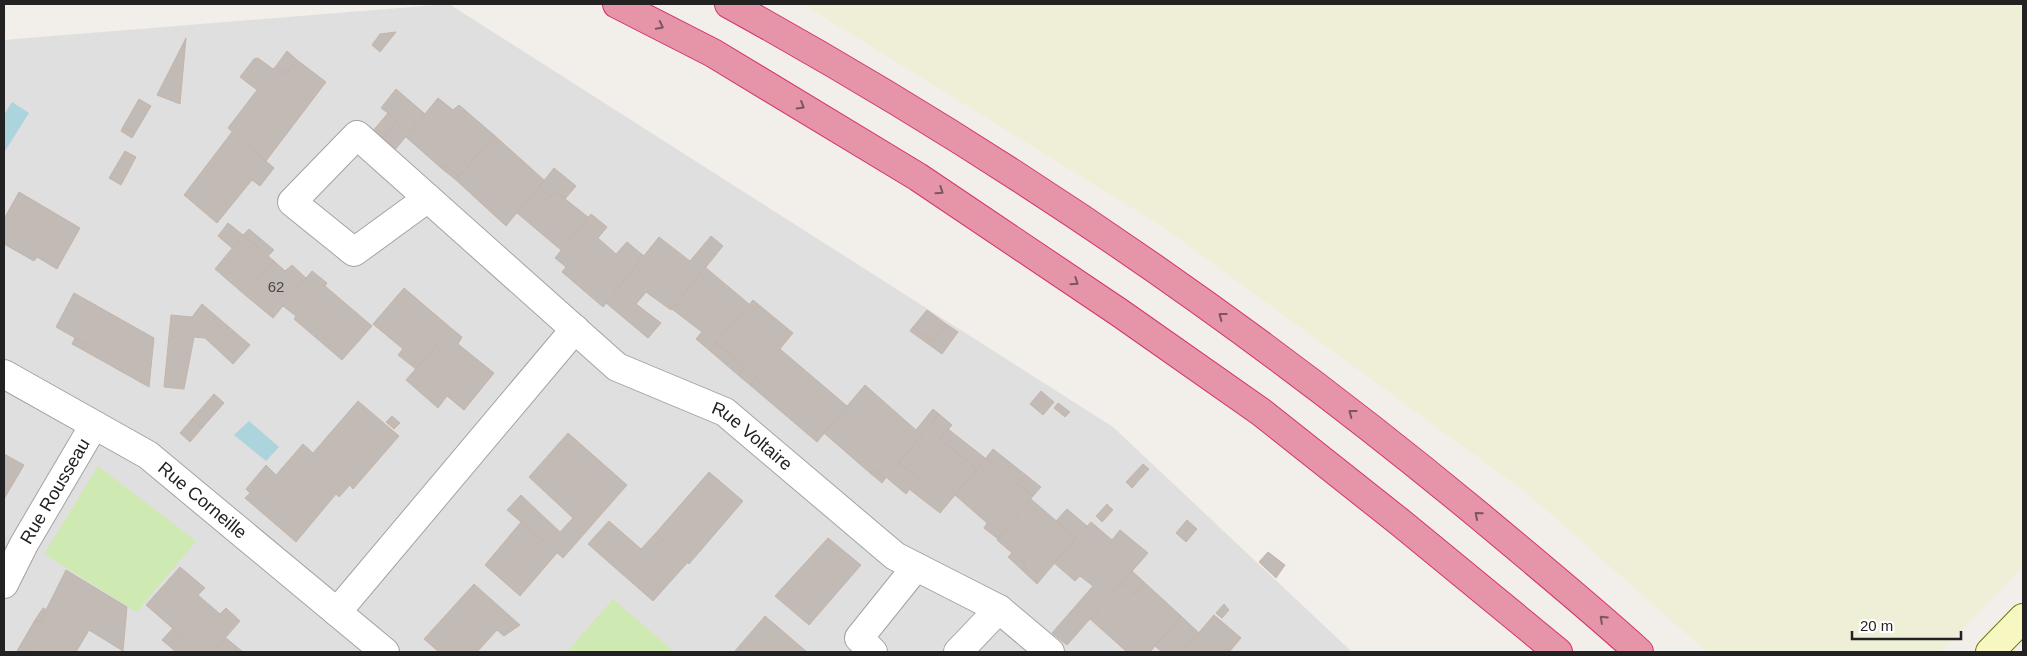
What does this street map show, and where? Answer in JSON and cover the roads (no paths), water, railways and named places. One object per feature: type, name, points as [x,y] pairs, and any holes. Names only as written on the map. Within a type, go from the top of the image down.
[{"type":"highway","points":[[617,4],[713,53],[909,171],[1120,313],[1261,412],[1401,523],[1558,652]]},
{"type":"highway","points":[[729,4],[816,52],[1039,190],[1199,298],[1388,441],[1594,611],[1639,652]]},
{"type":"main road","points":[[1990,652],[2023,618]]},
{"type":"street","name":"Rue Voltaire","points":[[428,198],[354,252],[292,202],[357,135],[428,198],[575,329],[617,367],[725,412],[895,556],[999,609],[1050,652]]},
{"type":"street","points":[[337,612],[575,329]]},
{"type":"street","name":"Rue Corneille","points":[[4,374],[148,455],[385,652]]},
{"type":"street","name":"Rue Rousseau","points":[[4,584],[24,544],[94,425]]},
{"type":"street","points":[[873,652],[859,638],[916,567]]},
{"type":"street","points":[[958,652],[999,609]]},
{"type":"water","points":[[12,102],[29,113],[5,151],[4,115]]},
{"type":"water","points":[[249,421],[279,447],[266,461],[234,435]]}]
